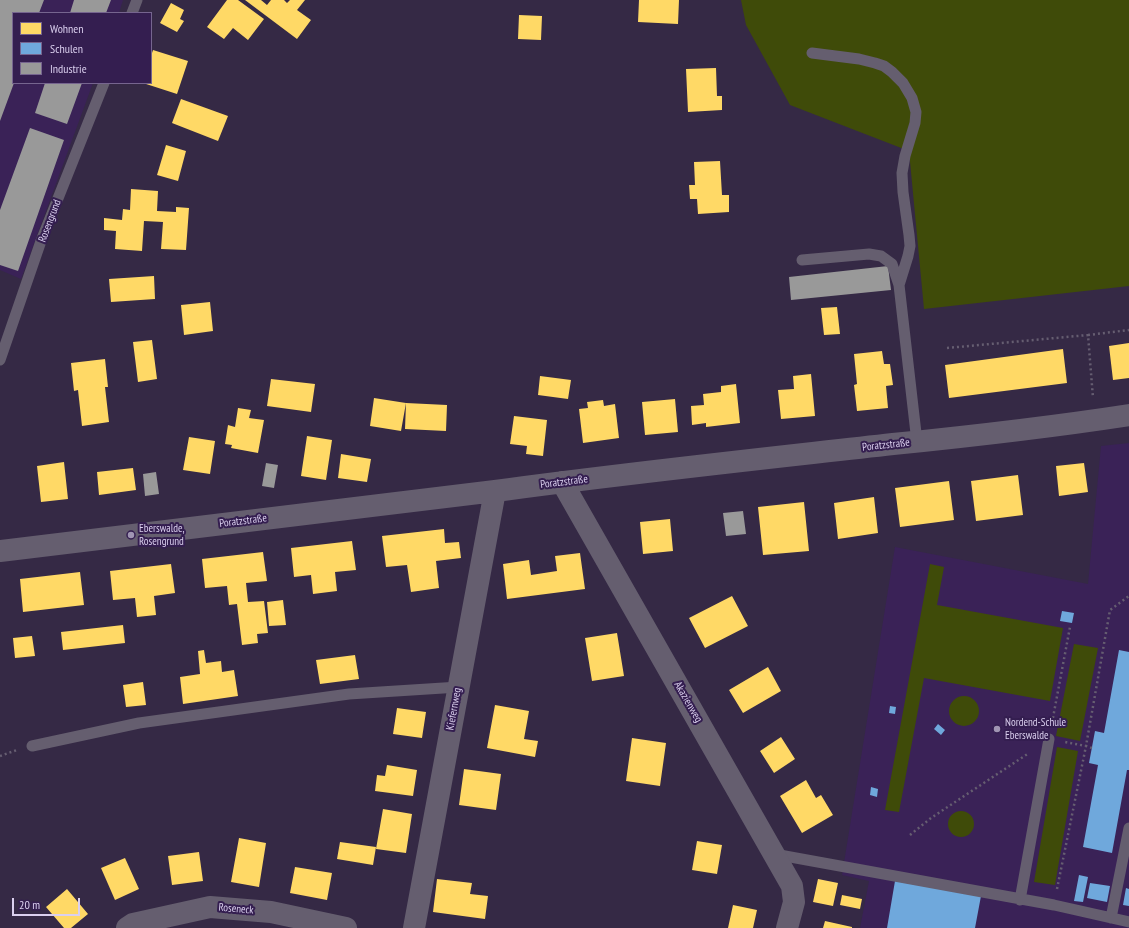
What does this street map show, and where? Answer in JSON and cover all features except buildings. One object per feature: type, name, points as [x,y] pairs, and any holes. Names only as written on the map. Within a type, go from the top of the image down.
[{"type":"street","name":"Poratzstraße","points":[[0,551],[562,482],[917,442],[1094,420],[1129,414]]},
{"type":"street","name":"Akazienweg","points":[[562,482],[792,886],[794,902],[787,928]]},
{"type":"street","name":"Kiefernweg","points":[[414,928],[495,491]]},
{"type":"street","name":"Roseneck","points":[[127,928],[133,924],[210,907],[271,912],[346,928]]},
{"type":"lane","points":[[132,12],[137,0]]},
{"type":"lane","points":[[812,53],[859,59],[884,66],[903,84],[912,98],[916,112],[902,174],[910,246],[899,284]]},
{"type":"lane","name":"Rosengrund","points":[[0,360],[41,241],[104,84]]},
{"type":"lane","points":[[802,260],[869,254],[881,256],[892,264],[899,284],[917,442]]},
{"type":"lane","points":[[32,746],[138,723],[348,694],[458,687]]},
{"type":"lane","points":[[1020,900],[1049,739]]},
{"type":"lane","points":[[1111,918],[1124,868],[1129,828]]},
{"type":"lane","points":[[774,854],[1054,905],[1129,922]]},
{"type":"path","points":[[946,348],[1129,330]]},
{"type":"path","points":[[1088,335],[1094,420]]},
{"type":"path","points":[[1054,905],[1086,746],[1110,610],[1129,596]]},
{"type":"path","points":[[1049,739],[1070,627]]},
{"type":"path","points":[[910,835],[931,818],[1049,739],[1092,748]]},
{"type":"shaded area","points":[[0,0],[123,0],[119,12],[12,12],[12,84],[93,84],[21,279],[0,270]]},
{"type":"shaded area","name":"Nordend-Schule Eberswalde","points":[[1129,443],[1129,928],[860,928],[869,881],[842,875],[895,547],[1088,584],[1101,446]]},
{"type":"green space","points":[[741,0],[1129,0],[1129,286],[924,309],[909,151],[790,105],[746,25]]},
{"type":"green space","points":[[930,564],[944,567],[937,605],[1063,628],[1050,701],[924,678],[899,812],[885,810]]},
{"type":"green space","points":[[1074,644],[1098,648],[1080,741],[1056,736]]},
{"type":"green space","points":[[964,696],[974,701],[979,711],[974,721],[964,726],[954,721],[949,711],[954,701]]},
{"type":"green space","points":[[1057,747],[1078,751],[1055,885],[1034,882]]},
{"type":"green space","points":[[961,811],[970,815],[974,824],[970,833],[961,837],[952,833],[948,824],[952,815]]},
{"type":"place","name":"Eberswalde, Rosengrund","points":[[131,535]]},
{"type":"place","name":"Nordend-Schule Eberswalde","points":[[997,729]]}]
